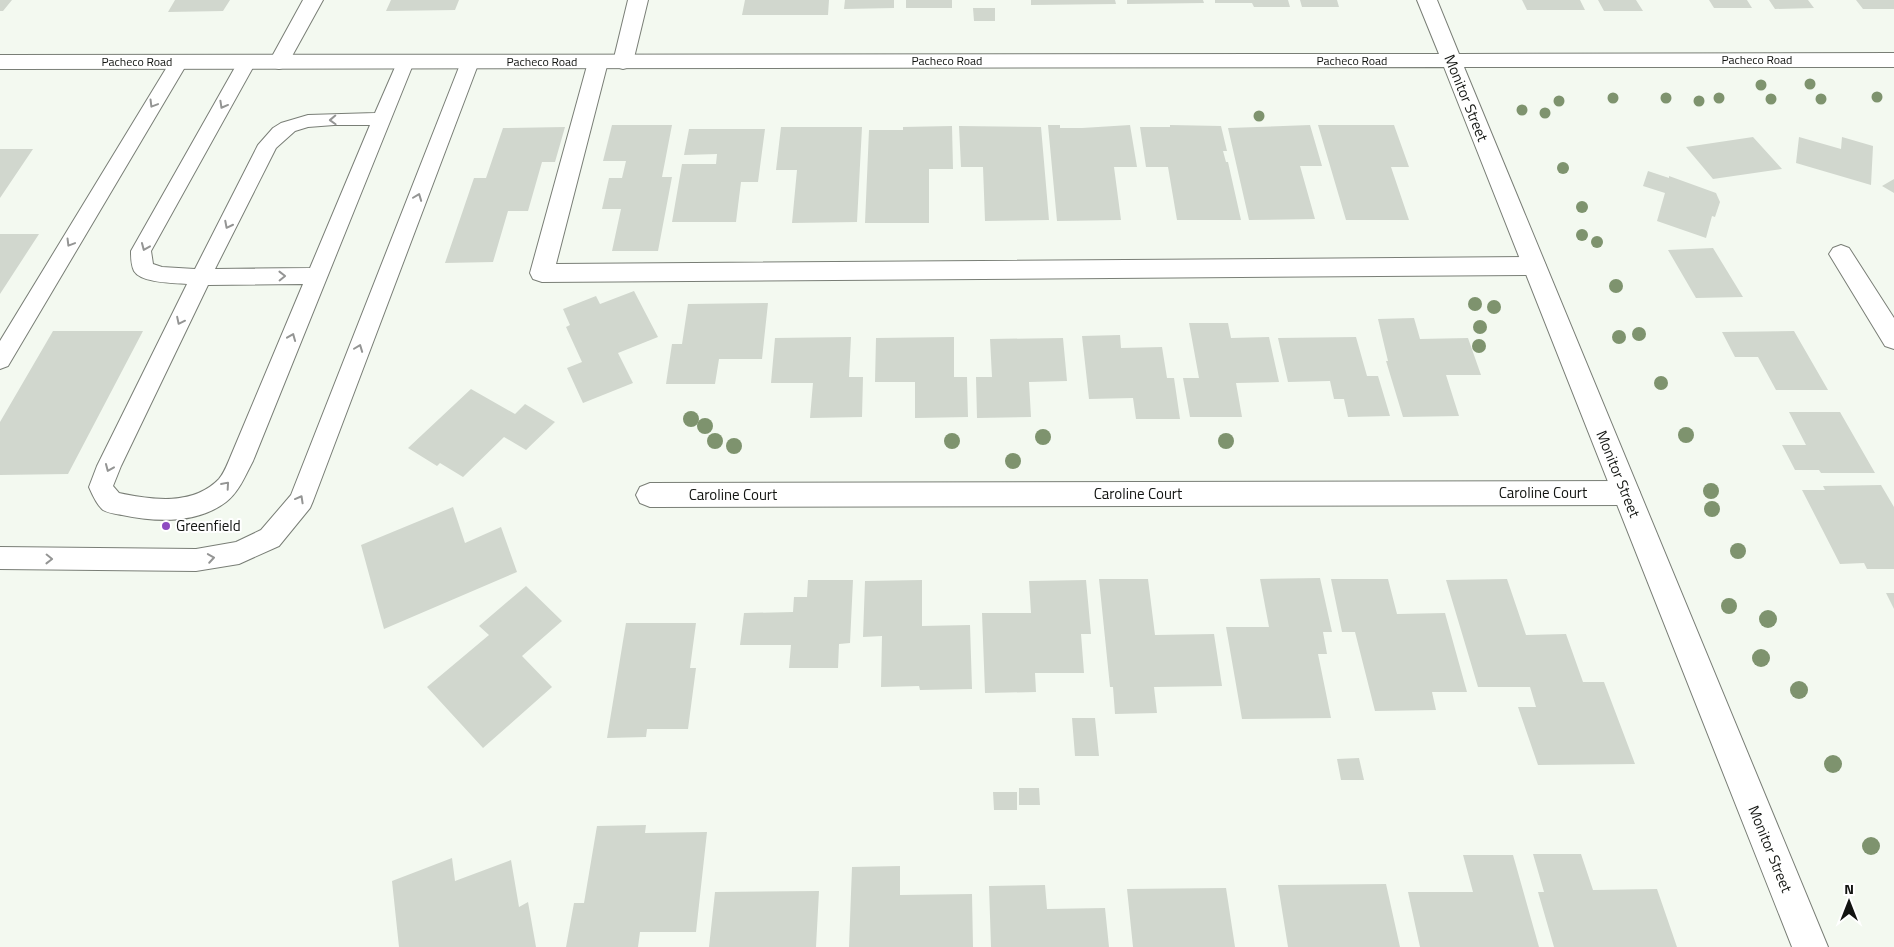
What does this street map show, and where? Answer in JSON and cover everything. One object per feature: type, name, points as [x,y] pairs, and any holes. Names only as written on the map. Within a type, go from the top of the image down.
[{"type":"street","points":[[279,62],[312,0]]},
{"type":"street","points":[[623,62],[638,0]]},
{"type":"street","name":"Monitor Street","points":[[1427,0],[1810,947]]},
{"type":"street","name":"Pacheco Road","points":[[0,62],[1894,60]]},
{"type":"street","points":[[598,62],[542,273],[1534,266]]},
{"type":"street","points":[[1841,254],[1894,339]]},
{"type":"street","name":"Caroline Court","points":[[650,495],[1626,493]]},
{"type":"lane","points":[[0,360],[178,62]]},
{"type":"lane","points":[[247,62],[142,252],[143,268],[160,275],[201,277],[316,276]]},
{"type":"lane","points":[[382,118],[307,121],[288,127],[268,145],[109,466],[101,487],[111,502],[131,507],[180,509],[208,502],[228,484],[240,460],[382,118],[404,62]]},
{"type":"lane","points":[[0,558],[196,560],[239,553],[270,538],[301,500],[470,62]]},
{"type":"building","points":[[0,0],[12,0],[3,11],[0,11]]},
{"type":"building","points":[[175,0],[230,0],[223,11],[168,12]]},
{"type":"building","points":[[391,0],[459,0],[455,10],[386,11]]},
{"type":"building","points":[[745,0],[829,0],[828,15],[742,15]]},
{"type":"building","points":[[845,0],[894,0],[894,8],[844,9]]},
{"type":"building","points":[[906,0],[952,0],[952,8],[906,8]]},
{"type":"building","points":[[1031,0],[1115,0],[1116,4],[1031,5]]},
{"type":"building","points":[[1127,0],[1203,0],[1204,3],[1127,4]]},
{"type":"building","points":[[1215,0],[1288,0],[1290,7],[1254,7],[1252,3],[1215,3]]},
{"type":"building","points":[[1300,0],[1337,0],[1339,7],[1302,7]]},
{"type":"building","points":[[1522,0],[1580,0],[1585,10],[1527,10]]},
{"type":"building","points":[[1598,0],[1636,0],[1643,11],[1604,11]]},
{"type":"building","points":[[1709,0],[1747,0],[1752,8],[1714,8]]},
{"type":"building","points":[[1769,0],[1808,0],[1814,8],[1775,9]]},
{"type":"building","points":[[1856,0],[1894,0],[1894,9],[1863,9]]},
{"type":"building","points":[[973,8],[995,8],[995,21],[974,21]]},
{"type":"building","points":[[612,125],[672,125],[662,177],[672,177],[658,251],[612,251],[621,209],[602,209],[609,178],[622,178],[626,161],[603,161]]},
{"type":"building","points":[[1048,125],[1060,125],[1060,128],[1082,128],[1130,125],[1137,167],[1114,167],[1121,220],[1057,221]]},
{"type":"building","points":[[1170,125],[1221,126],[1227,151],[1223,151],[1226,162],[1228,162],[1241,220],[1177,220],[1168,167],[1146,167],[1140,127],[1170,127]]},
{"type":"building","points":[[1310,125],[1322,166],[1300,166],[1315,219],[1249,220],[1228,128]]},
{"type":"building","points":[[1318,125],[1394,125],[1409,167],[1391,167],[1409,220],[1346,220]]},
{"type":"building","points":[[952,126],[953,169],[929,169],[929,223],[865,223],[869,130],[903,130],[903,127]]},
{"type":"building","points":[[959,126],[1041,127],[1049,220],[985,221],[983,167],[961,167]]},
{"type":"building","points":[[565,127],[555,162],[542,162],[528,211],[508,211],[493,262],[445,263],[474,178],[486,178],[503,128]]},
{"type":"building","points":[[781,127],[862,127],[857,222],[792,223],[797,170],[776,170]]},
{"type":"building","points":[[689,129],[765,129],[758,182],[741,182],[736,222],[672,222],[682,164],[716,164],[717,154],[684,155]]},
{"type":"building","points":[[1753,137],[1782,169],[1713,179],[1686,147]]},
{"type":"building","points":[[1799,137],[1841,149],[1842,137],[1873,146],[1871,185],[1796,163]]},
{"type":"building","points":[[0,149],[33,149],[0,198]]},
{"type":"building","points":[[1648,171],[1669,178],[1669,176],[1716,193],[1720,202],[1715,217],[1712,216],[1706,238],[1657,221],[1665,193],[1643,186]]},
{"type":"building","points":[[1894,179],[1894,193],[1882,186]]},
{"type":"building","points":[[0,234],[39,234],[0,294]]},
{"type":"building","points":[[1713,248],[1743,297],[1696,298],[1668,250]]},
{"type":"building","points":[[634,291],[658,337],[618,353],[633,383],[583,403],[567,368],[582,362],[566,327],[570,325],[563,309],[596,296],[600,304]]},
{"type":"building","points":[[768,303],[762,359],[719,359],[715,384],[666,384],[672,344],[682,344],[688,304]]},
{"type":"building","points":[[1414,318],[1420,339],[1468,338],[1481,375],[1446,375],[1459,416],[1403,417],[1386,361],[1388,361],[1378,319]]},
{"type":"building","points":[[1189,323],[1228,323],[1231,338],[1269,337],[1279,382],[1236,383],[1242,417],[1190,417],[1183,378],[1199,378]]},
{"type":"building","points":[[53,331],[143,331],[68,474],[0,475],[0,422]]},
{"type":"building","points":[[1794,331],[1828,390],[1776,390],[1758,357],[1735,357],[1722,332]]},
{"type":"building","points":[[1120,335],[1121,348],[1162,347],[1167,378],[1174,378],[1180,419],[1136,419],[1133,398],[1089,399],[1082,336]]},
{"type":"building","points":[[851,337],[849,377],[863,377],[862,417],[810,418],[813,383],[771,383],[775,338]]},
{"type":"building","points":[[954,337],[954,377],[967,377],[968,417],[915,418],[915,382],[875,382],[876,338]]},
{"type":"building","points":[[1356,337],[1367,376],[1378,376],[1390,416],[1348,417],[1344,399],[1334,399],[1330,381],[1288,382],[1278,338]]},
{"type":"building","points":[[1063,338],[1067,381],[1029,382],[1031,417],[977,418],[976,377],[992,377],[990,339]]},
{"type":"building","points":[[471,389],[515,414],[525,404],[555,422],[526,450],[504,437],[463,477],[440,463],[437,466],[408,448]]},
{"type":"building","points":[[1789,412],[1840,412],[1875,473],[1821,473],[1819,470],[1795,470],[1782,445],[1806,445]]},
{"type":"building","points":[[1881,485],[1894,507],[1894,569],[1867,569],[1864,563],[1840,564],[1802,490],[1825,490],[1823,486]]},
{"type":"building","points":[[453,507],[465,543],[501,527],[517,572],[384,629],[361,545]]},
{"type":"building","points":[[1320,578],[1332,632],[1323,632],[1327,654],[1318,654],[1331,718],[1242,719],[1226,627],[1269,627],[1260,579]]},
{"type":"building","points":[[1099,579],[1148,579],[1155,635],[1214,634],[1222,686],[1154,687],[1157,713],[1115,714],[1113,687],[1110,687]]},
{"type":"building","points":[[1331,579],[1388,579],[1397,614],[1445,613],[1467,692],[1432,692],[1436,710],[1375,711],[1355,632],[1342,632]]},
{"type":"building","points":[[1507,579],[1526,635],[1566,634],[1583,682],[1604,682],[1635,764],[1538,765],[1518,707],[1536,707],[1530,687],[1478,687],[1446,580]]},
{"type":"building","points":[[808,580],[853,580],[850,643],[839,644],[838,668],[789,668],[791,645],[740,645],[744,613],[793,612],[794,597],[807,597]]},
{"type":"building","points":[[922,580],[922,626],[970,625],[972,689],[920,690],[919,686],[881,687],[882,636],[863,637],[865,581]]},
{"type":"building","points":[[1086,580],[1091,634],[1081,634],[1084,673],[1035,673],[1036,692],[985,693],[982,613],[1031,613],[1029,581]]},
{"type":"building","points":[[526,586],[562,621],[522,656],[552,687],[483,748],[427,687],[489,635],[479,626]]},
{"type":"building","points":[[1886,593],[1894,593],[1894,609]]},
{"type":"building","points":[[626,623],[696,623],[690,668],[696,668],[688,729],[647,729],[646,737],[607,738]]},
{"type":"building","points":[[1072,718],[1095,718],[1099,756],[1075,756]]},
{"type":"building","points":[[1359,758],[1364,780],[1341,780],[1337,759]]},
{"type":"building","points":[[1019,788],[1039,788],[1040,805],[1019,805]]},
{"type":"building","points":[[993,792],[1017,792],[1017,810],[994,810]]},
{"type":"building","points":[[646,825],[645,833],[707,832],[696,932],[640,932],[638,947],[566,947],[574,903],[584,903],[597,826]]},
{"type":"building","points":[[1533,854],[1581,854],[1593,890],[1657,889],[1677,947],[1554,947],[1538,892],[1544,892]]},
{"type":"building","points":[[1463,855],[1513,855],[1539,947],[1420,947],[1408,892],[1473,892]]},
{"type":"building","points":[[452,858],[455,881],[511,860],[519,907],[528,902],[536,947],[399,947],[392,881]]},
{"type":"building","points":[[900,866],[900,895],[972,894],[973,947],[849,947],[852,867]]},
{"type":"building","points":[[1386,884],[1400,947],[1288,947],[1278,885]]},
{"type":"building","points":[[1045,885],[1047,909],[1105,908],[1109,947],[991,947],[989,886]]},
{"type":"building","points":[[1226,888],[1235,947],[1133,947],[1127,889]]},
{"type":"building","points":[[819,891],[816,947],[709,947],[715,892]]},
{"type":"place","name":"Greenfield","points":[[166,526]]}]
